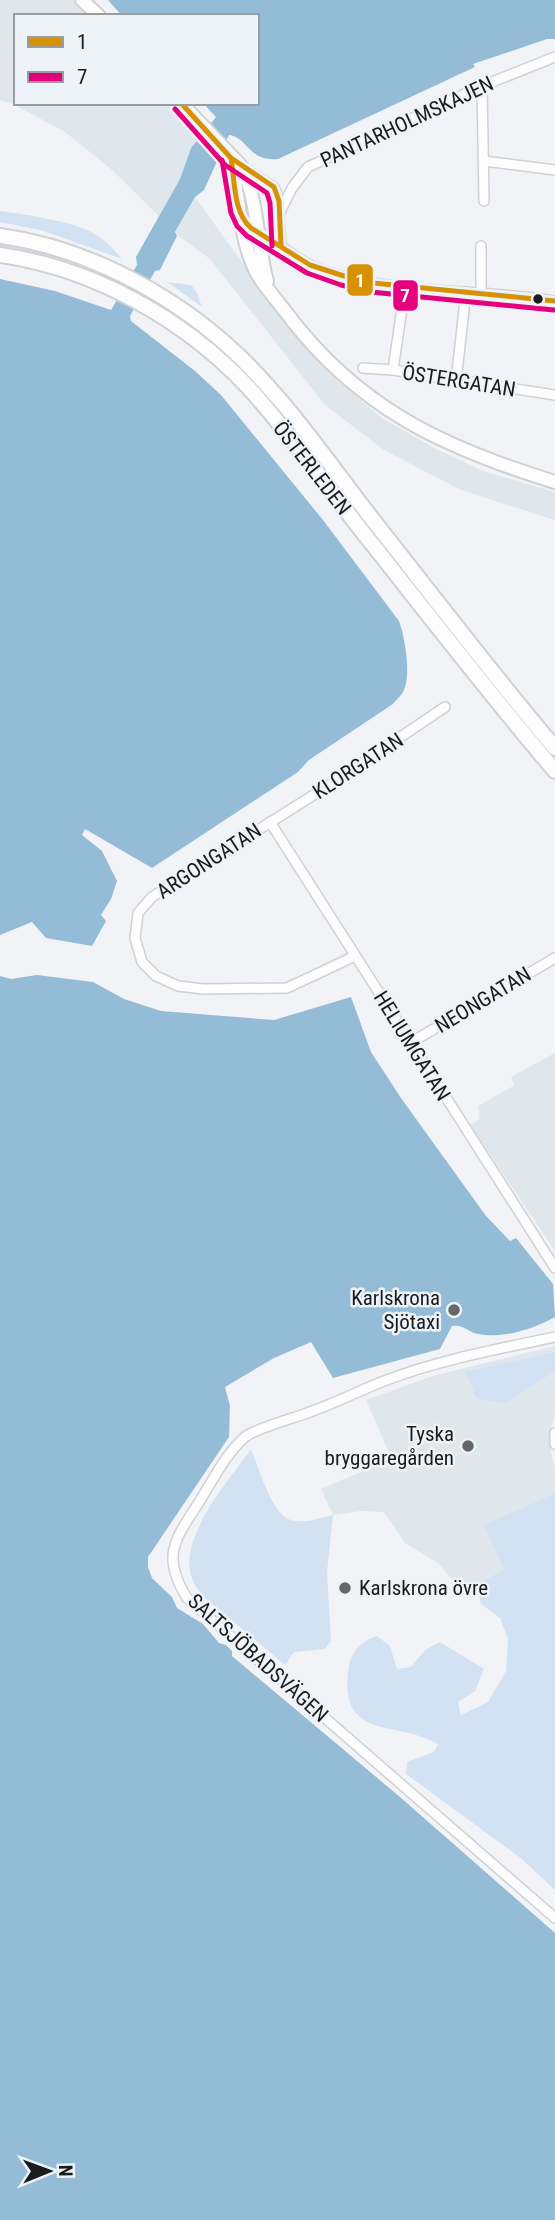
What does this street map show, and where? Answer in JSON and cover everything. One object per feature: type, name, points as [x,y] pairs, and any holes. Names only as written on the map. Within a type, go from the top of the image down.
[{"type":"main road","points":[[82,0],[97,14]]},
{"type":"main road","points":[[183,105],[236,162],[251,189],[261,261],[272,294]]},
{"type":"main road","points":[[236,162],[241,216],[251,261],[298,329],[323,356],[374,401],[412,426],[460,450],[555,482]]},
{"type":"main road","name":"ÖSTERLEDEN","points":[[0,236],[68,253],[122,275],[197,321],[228,346],[281,402],[510,696],[555,748]]},
{"type":"main road","name":"ÖSTERLEDEN","points":[[0,255],[65,271],[114,290],[190,336],[221,361],[248,387],[499,705],[555,771]]},
{"type":"street","name":"PANTARHOLMSKAJEN","points":[[279,212],[308,167],[482,86],[555,57]]},
{"type":"street","points":[[482,86],[484,201]]},
{"type":"street","points":[[484,161],[555,170]]},
{"type":"street","points":[[236,162],[274,187],[279,201],[281,246]]},
{"type":"street","points":[[241,216],[257,232],[297,259],[318,268],[362,280],[405,287],[555,301]]},
{"type":"street","points":[[481,246],[481,292]]},
{"type":"street","points":[[393,370],[405,287]]},
{"type":"street","points":[[456,381],[466,292]]},
{"type":"street","name":"ÖSTERGATAN","points":[[363,368],[393,370],[555,395]]},
{"type":"street","name":"KLORGATAN","points":[[270,822],[424,724],[445,707]]},
{"type":"street","name":"HELIUMGATAN","points":[[270,822],[555,1268]]},
{"type":"street","name":"ARGONGATAN","points":[[270,822],[152,897],[138,913],[135,938],[142,962],[156,975],[178,986],[203,989],[287,988],[355,956]]},
{"type":"street","name":"NEONGATAN","points":[[410,1043],[555,957]]},
{"type":"street","name":"SALTSJÖBADSVÄGEN","points":[[555,1337],[386,1380],[313,1411],[246,1435],[179,1533],[172,1562],[176,1581],[187,1598],[555,1918]]},
{"type":"street","points":[[555,1433],[555,1444]]},
{"type":"shaded area","points":[[0,0],[77,0],[92,14],[14,14],[14,105],[0,100]]},
{"type":"shaded area","points":[[15,105],[176,105],[200,137],[191,148],[180,179],[159,216],[110,168],[65,132]]},
{"type":"shaded area","points":[[195,197],[274,307],[334,378],[382,418],[432,447],[483,471],[555,492],[555,520],[461,490],[384,450],[325,405],[210,259],[175,233]]},
{"type":"shaded area","points":[[0,211],[77,226],[105,241],[122,259],[44,231],[0,222]]},
{"type":"shaded area","points":[[0,243],[77,262],[115,281],[0,249]]},
{"type":"shaded area","points":[[167,282],[191,285],[202,307]]},
{"type":"shaded area","points":[[555,1053],[555,1251],[470,1125],[480,1119],[478,1106],[515,1085],[511,1077]]},
{"type":"shaded area","points":[[555,1346],[555,1413],[550,1436],[555,1468],[555,1493],[483,1525],[504,1569],[476,1585],[452,1579],[438,1563],[405,1543],[384,1512],[361,1511],[333,1515],[321,1489],[392,1459],[366,1400],[433,1376]]},
{"type":"shaded area","points":[[555,1352],[555,1371],[504,1404],[477,1398],[465,1372]]},
{"type":"shaded area","points":[[251,1449],[270,1497],[288,1519],[299,1521],[333,1515],[327,1572],[331,1641],[325,1649],[294,1652],[285,1665],[207,1599],[196,1587],[190,1570],[190,1552],[205,1515]]},
{"type":"shaded area","points":[[555,1493],[555,1890],[522,1859],[406,1774],[407,1762],[434,1752],[438,1744],[372,1724],[360,1717],[352,1706],[348,1689],[349,1665],[355,1650],[377,1636],[390,1646],[397,1669],[411,1667],[425,1650],[440,1642],[484,1669],[475,1691],[458,1702],[461,1715],[488,1702],[506,1671],[508,1639],[500,1618],[481,1604],[476,1585],[504,1569],[483,1525]]},
{"type":"water","points":[[108,0],[555,0],[555,39],[547,39],[473,64],[475,67],[278,159],[260,157],[240,140],[229,135],[204,190],[195,197],[175,232],[177,236],[160,270],[155,271],[130,316],[131,321],[221,395],[323,520],[399,621],[405,646],[407,675],[404,690],[393,704],[309,760],[298,772],[152,868],[85,829],[82,835],[102,851],[117,881],[111,899],[101,915],[106,921],[92,946],[46,938],[32,922],[0,935],[0,279],[55,291],[111,310],[137,265],[136,257],[180,179],[191,148],[216,117],[205,105],[259,105],[259,14],[120,14]]},
{"type":"water","points":[[37,975],[93,982],[124,999],[161,1011],[274,1020],[351,997],[371,1052],[401,1098],[486,1216],[510,1241],[516,1238],[553,1284],[555,1317],[528,1329],[487,1335],[452,1326],[440,1349],[333,1378],[311,1342],[274,1358],[225,1387],[230,1406],[229,1437],[148,1557],[148,1567],[152,1578],[172,1597],[177,1608],[203,1624],[219,1643],[232,1651],[232,1656],[400,1797],[555,1933],[555,2220],[0,2220],[0,976],[11,979]]},
{"type":"transit line","name":"1","points":[[183,105],[231,158],[274,187],[279,201],[281,246]]},
{"type":"transit line","name":"7","points":[[175,109],[225,165],[267,193],[272,246]]},
{"type":"transit line","name":"1","points":[[231,158],[238,205],[245,221],[251,228],[310,265],[373,283],[555,301]]},
{"type":"transit line","name":"7","points":[[222,160],[231,213],[237,226],[247,236],[307,273],[371,292],[554,310]]},
{"type":"place","name":"Karlskrona Sjötaxi","points":[[454,1310]]},
{"type":"place","name":"Tyska bryggaregården","points":[[468,1446]]},
{"type":"place","name":"Karlskrona övre","points":[[345,1588]]}]
